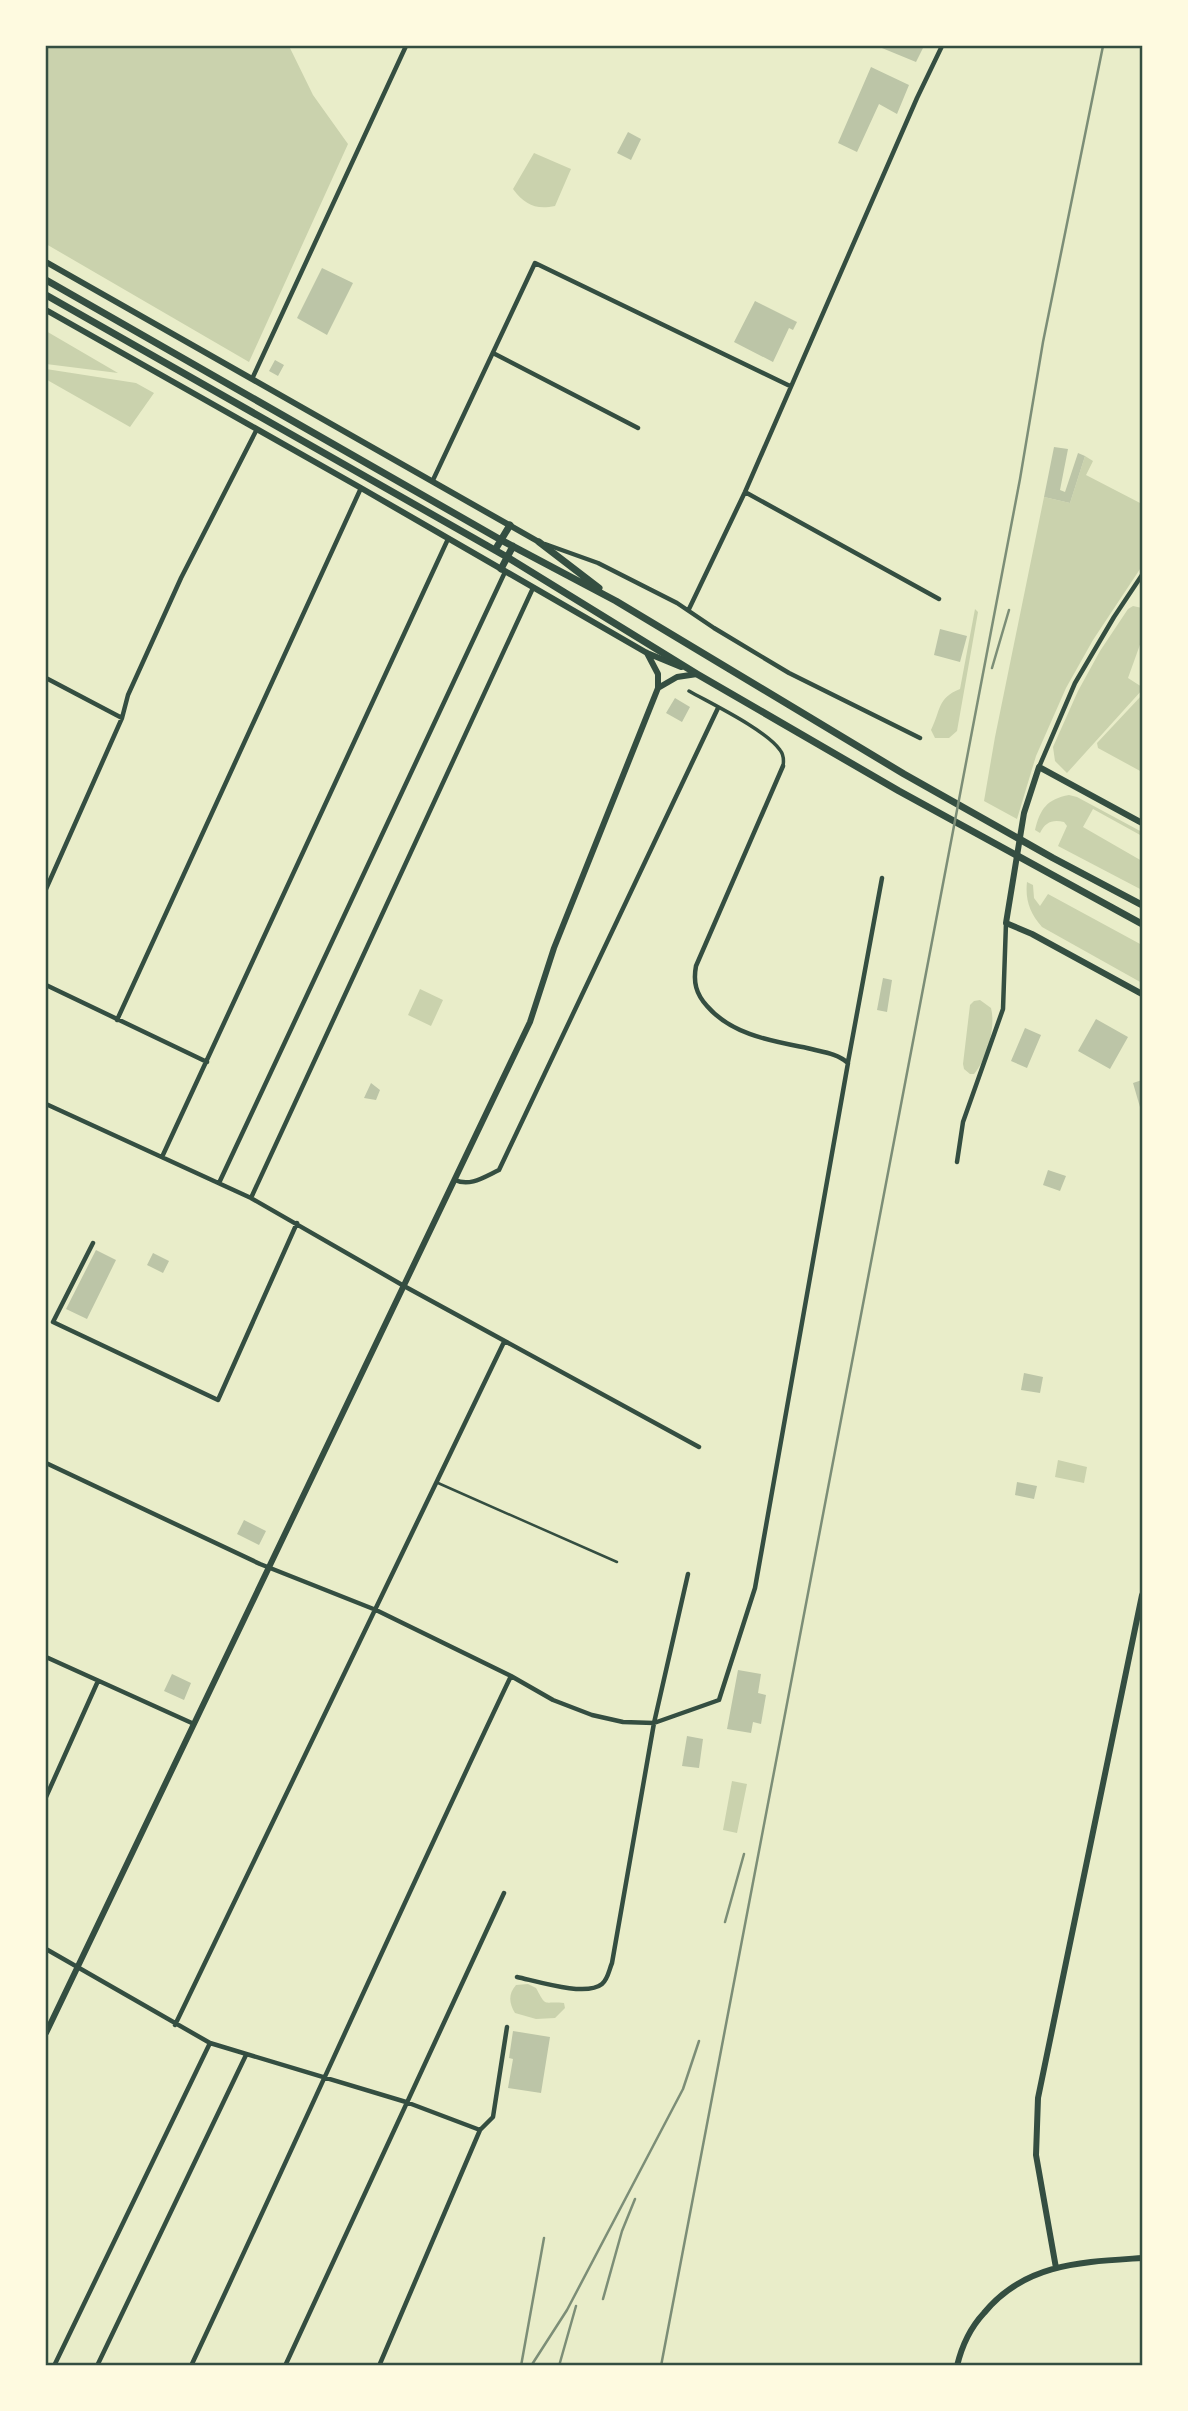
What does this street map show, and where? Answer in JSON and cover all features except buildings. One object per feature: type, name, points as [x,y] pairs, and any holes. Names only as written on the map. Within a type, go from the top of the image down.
[{"type":"main road","points":[[46,280],[501,540],[616,601],[904,774],[1143,905]]},
{"type":"main road","points":[[46,295],[495,550],[697,674],[899,791],[1143,924]]},
{"type":"main road","points":[[495,550],[510,525]]},
{"type":"main road","points":[[539,542],[616,601]]},
{"type":"main road","points":[[503,571],[513,546]]},
{"type":"street","points":[[252,379],[406,46]]},
{"type":"street","points":[[688,610],[745,492],[942,46]]},
{"type":"street","points":[[46,262],[539,542],[598,563],[688,610],[789,673],[920,738]]},
{"type":"street","points":[[433,480],[535,262],[790,386]]},
{"type":"street","points":[[46,310],[647,653],[697,674]]},
{"type":"street","points":[[494,353],[638,428]]},
{"type":"street","points":[[46,890],[122,718],[128,695],[181,578],[257,429]]},
{"type":"street","points":[[117,1020],[361,488]]},
{"type":"street","points":[[745,492],[939,599]]},
{"type":"street","points":[[162,1157],[448,539]]},
{"type":"street","points":[[219,1183],[503,571]]},
{"type":"street","points":[[957,1162],[963,1122],[1003,1009],[1006,923],[1024,813],[1039,767],[1075,683],[1114,617],[1143,575]]},
{"type":"street","points":[[251,1198],[533,588]]},
{"type":"street","points":[[46,2033],[530,1022],[554,948],[658,688],[658,674],[647,653]]},
{"type":"street","points":[[658,688],[677,677],[697,674]]},
{"type":"street","points":[[46,678],[122,718]]},
{"type":"street","points":[[689,691],[775,745],[782,752],[783,766],[696,966],[695,982],[702,1001],[733,1026],[768,1040],[833,1054],[848,1063]]},
{"type":"street","points":[[455,1180],[462,1184],[470,1183],[499,1170],[718,708]]},
{"type":"street","points":[[1039,767],[1143,823]]},
{"type":"street","points":[[46,1463],[268,1567],[376,1609],[511,1676],[553,1700],[592,1715],[623,1722],[654,1723],[719,1700],[751,1604],[773,1496],[882,878]]},
{"type":"street","points":[[1006,923],[1032,934],[1143,994]]},
{"type":"street","points":[[46,985],[207,1062]]},
{"type":"street","points":[[46,1104],[251,1198],[504,1342],[699,1447]]},
{"type":"street","points":[[93,1243],[53,1322],[218,1400],[297,1223]]},
{"type":"street","points":[[175,2025],[504,1342]]},
{"type":"street","points":[[517,1977],[572,1989],[594,1988],[602,1984],[607,1977],[612,1963],[654,1723],[688,1574]]},
{"type":"street","points":[[1056,2268],[1036,2155],[1038,2098],[1143,1595]]},
{"type":"street","points":[[46,1657],[194,1724]]},
{"type":"street","points":[[191,2365],[511,1676]]},
{"type":"street","points":[[46,1797],[98,1681]]},
{"type":"street","points":[[285,2365],[505,1892]]},
{"type":"street","points":[[46,1949],[210,2043],[406,2102],[480,2130]]},
{"type":"street","points":[[379,2365],[480,2130],[493,2117],[507,2027]]},
{"type":"street","points":[[54,2365],[210,2043]]},
{"type":"street","points":[[97,2365],[246,2055]]},
{"type":"street","points":[[957,2365],[969,2333],[992,2303],[1010,2287],[1034,2274],[1056,2268],[1081,2263],[1143,2258]]},
{"type":"lane","points":[[438,1483],[617,1562]]},
{"type":"green space","points":[[46,46],[289,46],[313,95],[348,144],[249,362],[46,244]]},
{"type":"green space","points":[[534,153],[571,169],[555,206],[531,205],[513,189]]},
{"type":"green space","points":[[46,331],[118,373],[46,364]]},
{"type":"green space","points":[[46,369],[136,383],[154,393],[130,427],[46,379]]},
{"type":"green space","points":[[1085,456],[1093,461],[1086,475],[1142,504],[1142,566],[1093,640],[1066,688],[1036,756],[1017,819],[984,801],[995,737],[1044,497],[1070,503]]},
{"type":"green space","points":[[1133,606],[1142,608],[1142,639],[1128,678],[1142,687],[1142,690],[1067,773],[1055,761],[1053,747],[1078,691],[1100,651],[1128,609]]},
{"type":"green space","points":[[975,609],[978,612],[957,731],[949,738],[935,738],[931,730],[943,701],[960,689]]},
{"type":"green space","points":[[1142,695],[1142,772],[1098,748],[1097,743]]},
{"type":"green space","points":[[1069,795],[1142,832],[1142,836],[1093,809],[1083,827],[1142,861],[1142,890],[1058,846],[1067,826],[1064,822],[1050,822],[1040,833],[1035,830],[1039,816],[1046,806],[1055,799]]},
{"type":"green space","points":[[1027,882],[1033,885],[1034,898],[1040,906],[1048,894],[1142,945],[1142,983],[1042,927],[1029,906]]},
{"type":"green space","points":[[420,989],[443,1000],[431,1026],[408,1015]]},
{"type":"green space","points":[[980,1000],[991,1008],[991,1033],[979,1068],[974,1074],[970,1074],[963,1064],[970,1005]]},
{"type":"green space","points":[[1058,1460],[1087,1467],[1084,1483],[1055,1477]]},
{"type":"green space","points":[[732,1781],[747,1784],[737,1833],[723,1830]]},
{"type":"green space","points":[[528,1984],[536,1988],[544,2001],[564,2003],[565,2008],[555,2018],[536,2019],[515,2013],[511,2002],[512,1992],[516,1985]]},
{"type":"railway","points":[[661,2366],[1020,479],[1043,342],[1103,46]]},
{"type":"railway","points":[[992,668],[1009,610]]},
{"type":"railway","points":[[725,1922],[744,1854]]},
{"type":"railway","points":[[531,2366],[567,2310],[683,2089],[699,2041]]},
{"type":"railway","points":[[603,2299],[622,2231],[635,2199]]},
{"type":"railway","points":[[521,2366],[544,2238]]},
{"type":"railway","points":[[559,2366],[576,2306]]}]
